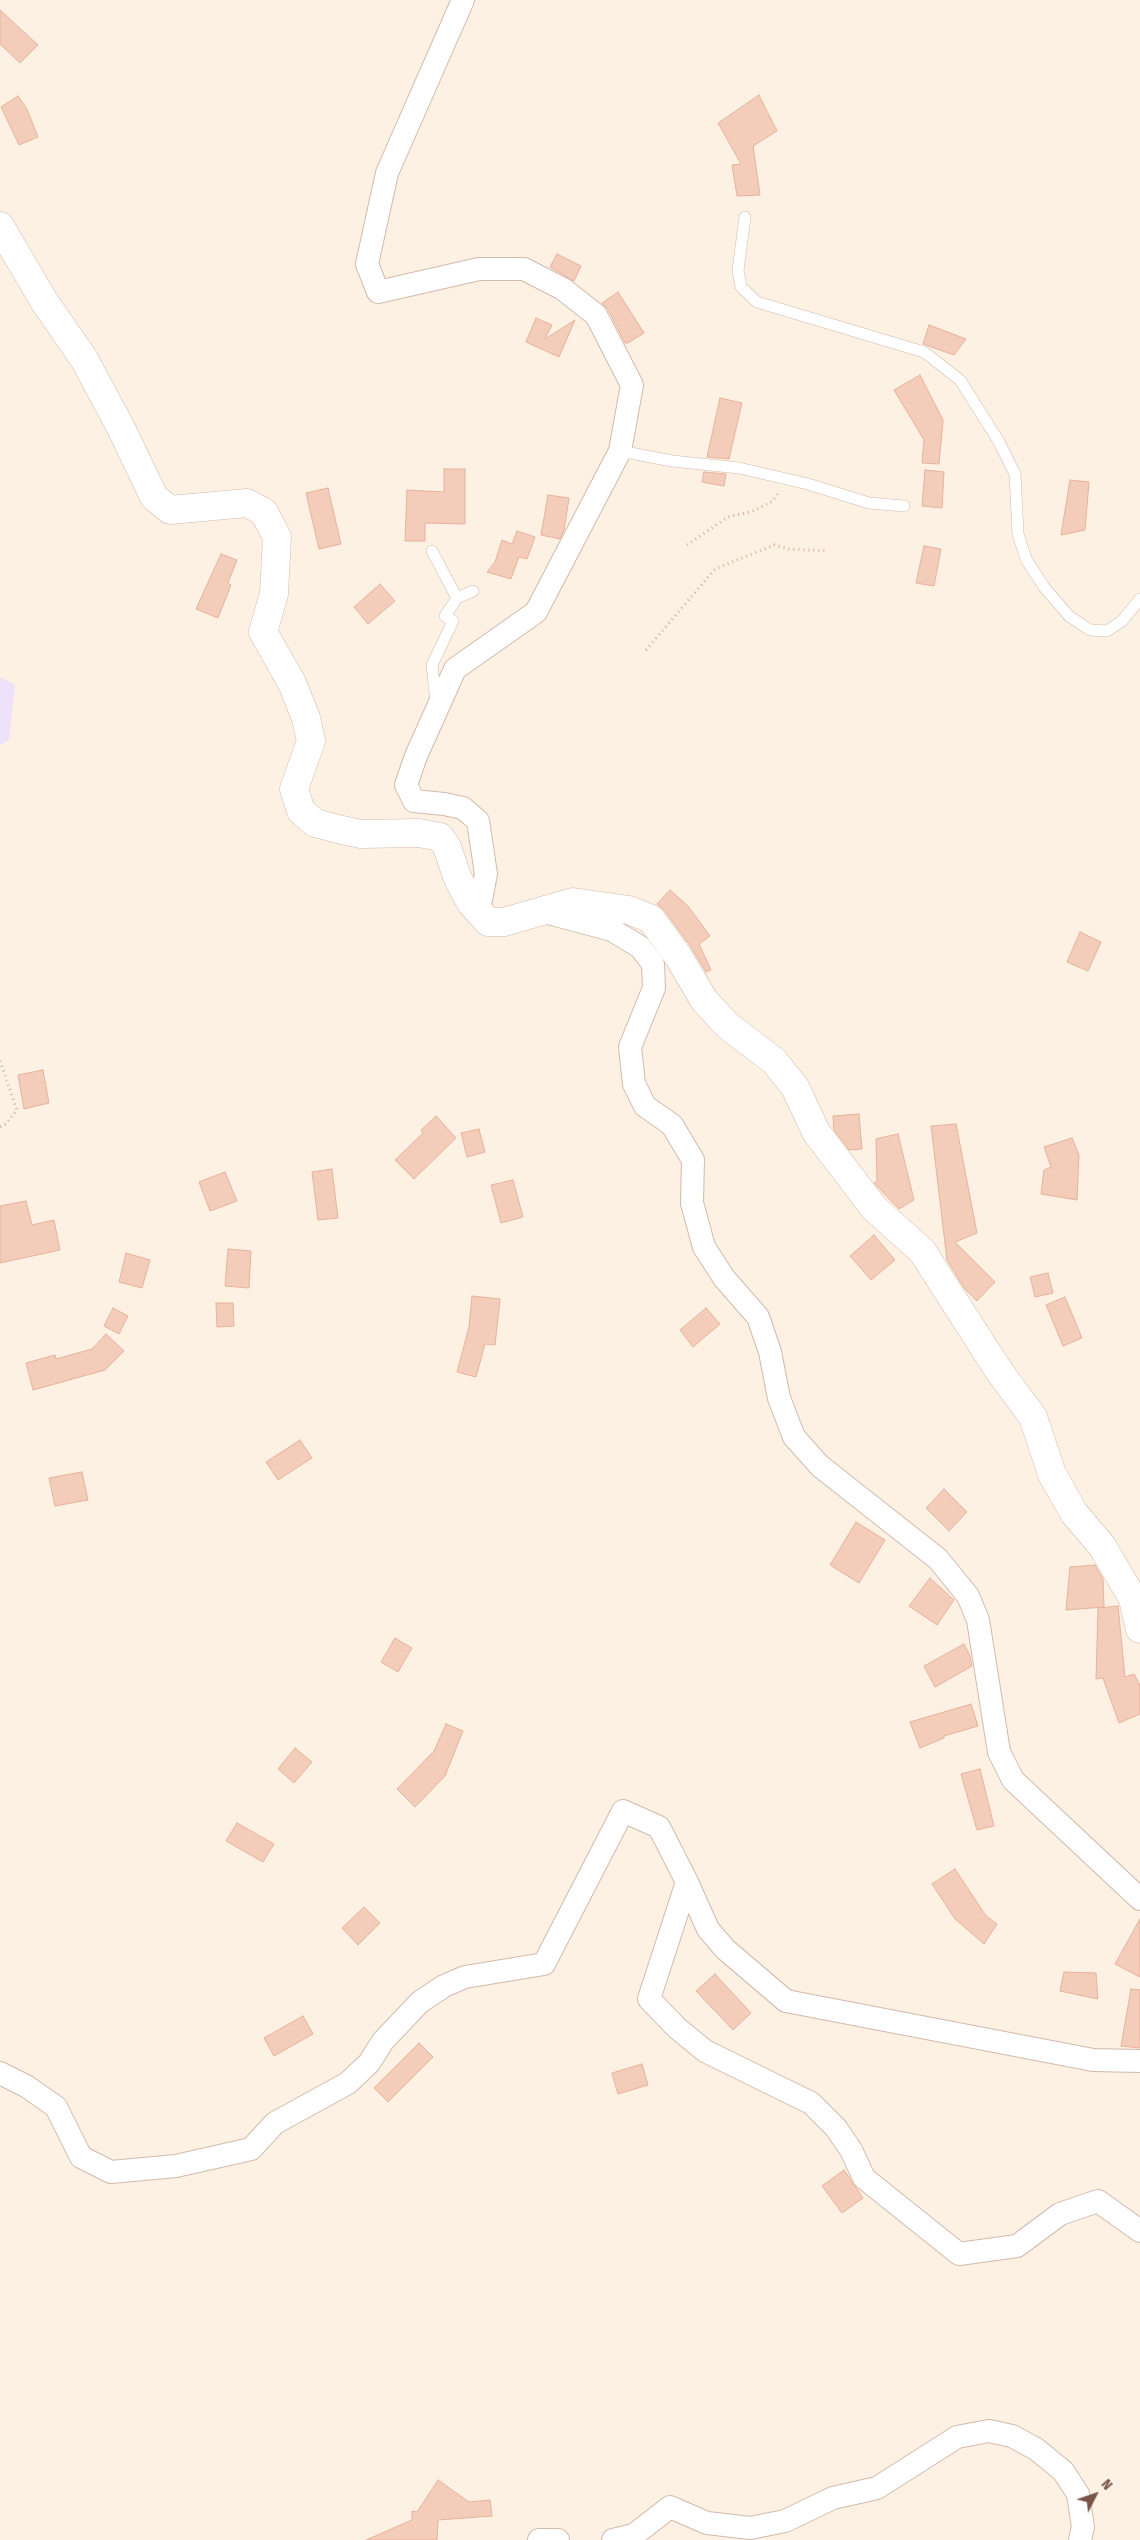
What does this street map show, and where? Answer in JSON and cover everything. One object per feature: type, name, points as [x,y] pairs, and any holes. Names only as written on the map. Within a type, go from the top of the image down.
[{"type":"main road","points":[[0,226],[44,301],[84,360],[121,428],[154,496],[170,510],[247,503],[264,512],[277,537],[274,594],[262,632],[292,683],[306,718],[311,741],[294,789],[301,812],[315,823],[352,832],[419,834],[440,837],[447,846],[458,879],[471,903],[488,922],[504,922],[573,902],[629,910],[651,919],[678,956],[704,1000],[728,1026],[774,1061],[794,1087],[816,1132],[874,1208],[922,1251],[1000,1371],[1033,1417],[1052,1474],[1074,1513],[1102,1546],[1133,1599],[1140,1629]]},
{"type":"street","points":[[464,0],[387,173],[367,264],[378,292],[479,269],[524,268],[562,289],[596,315],[632,385],[620,452],[536,612],[455,669],[406,785],[414,801],[463,808],[478,821],[486,874],[479,910]]},
{"type":"street","points":[[541,911],[612,930],[640,947],[653,964],[654,988],[630,1047],[634,1084],[645,1106],[672,1125],[693,1160],[692,1203],[704,1246],[724,1278],[758,1317],[770,1352],[778,1398],[794,1437],[820,1466],[938,1559],[968,1596],[978,1620],[999,1752],[1013,1780],[1140,1899]]},
{"type":"street","points":[[0,2074],[26,2086],[56,2107],[82,2157],[112,2172],[176,2166],[251,2149],[275,2123],[348,2083],[369,2063],[383,2041],[420,2002],[444,1986],[465,1977],[544,1964],[623,1811],[659,1827],[708,1929],[725,1949],[786,2001],[1093,2060],[1140,2061]]},
{"type":"street","points":[[687,1882],[649,1999],[677,2028],[705,2051],[811,2103],[836,2128],[851,2150],[864,2178],[959,2254],[1017,2246],[1060,2214],[1098,2201],[1140,2231]]},
{"type":"street","points":[[613,2540],[634,2535],[670,2507],[707,2523],[750,2528],[785,2521],[833,2498],[877,2488],[957,2437],[989,2431],[1012,2436],[1036,2449],[1063,2470],[1078,2494],[1084,2527],[1080,2540]]},
{"type":"street","points":[[538,2540],[558,2540]]},
{"type":"lane","points":[[745,217],[738,270],[741,286],[757,302],[924,352],[960,380],[998,440],[1015,474],[1018,534],[1026,560],[1044,588],[1069,616],[1090,630],[1107,631],[1122,621],[1140,599]]},
{"type":"lane","points":[[620,452],[672,461],[739,468],[869,503],[904,506]]},
{"type":"lane","points":[[432,551],[457,598]]},
{"type":"lane","points":[[437,708],[432,665],[453,621],[445,616],[457,598],[473,591]]},
{"type":"path","points":[[687,545],[728,517],[753,511],[773,501],[787,480]]},
{"type":"path","points":[[646,650],[714,569],[774,545],[788,549],[827,551]]},
{"type":"path","points":[[0,1061],[18,1110],[6,1124],[0,1127]]},
{"type":"shaded area","points":[[0,677],[15,685],[9,740],[0,745]]},
{"type":"building","points":[[0,10],[38,45],[20,63],[0,44]]},
{"type":"building","points":[[759,95],[777,131],[753,146],[760,195],[737,196],[732,165],[741,164],[718,123]]},
{"type":"building","points":[[18,96],[27,109],[38,137],[19,145],[1,107]]},
{"type":"building","points":[[557,254],[581,266],[574,281],[550,267]]},
{"type":"building","points":[[618,292],[644,333],[628,343],[625,343],[608,309],[602,303]]},
{"type":"building","points":[[536,318],[552,325],[545,339],[575,320],[559,357],[526,342]]},
{"type":"building","points":[[929,325],[966,339],[954,355],[923,344]]},
{"type":"building","points":[[920,375],[943,420],[939,464],[922,463],[924,440],[894,390]]},
{"type":"building","points":[[720,398],[742,403],[729,459],[707,457]]},
{"type":"building","points":[[444,469],[465,469],[465,524],[425,523],[425,541],[405,541],[407,490],[444,492]]},
{"type":"building","points":[[925,470],[944,472],[942,508],[922,506]]},
{"type":"building","points":[[704,472],[726,474],[724,486],[702,482]]},
{"type":"building","points":[[1070,480],[1089,482],[1085,530],[1061,535]]},
{"type":"building","points":[[328,488],[341,544],[319,549],[306,493]]},
{"type":"building","points":[[548,495],[569,498],[564,530],[560,539],[541,535]]},
{"type":"building","points":[[517,531],[535,537],[527,559],[519,557],[511,579],[487,572],[495,562],[502,540],[512,544]]},
{"type":"building","points":[[924,546],[941,549],[934,586],[916,583]]},
{"type":"building","points":[[221,554],[237,560],[228,583],[231,585],[218,618],[196,609]]},
{"type":"building","points":[[380,584],[395,601],[368,624],[354,607]]},
{"type":"building","points":[[670,890],[688,906],[710,936],[699,944],[711,970],[706,972],[691,947],[664,910],[657,904]]},
{"type":"building","points":[[1080,932],[1101,942],[1088,971],[1067,962]]},
{"type":"building","points":[[43,1070],[49,1103],[24,1109],[18,1075]]},
{"type":"building","points":[[859,1114],[862,1149],[849,1150],[834,1130],[833,1116]]},
{"type":"building","points":[[436,1116],[456,1138],[414,1179],[395,1160],[423,1133],[421,1130]]},
{"type":"building","points":[[956,1124],[977,1233],[955,1242],[995,1282],[977,1301],[964,1288],[947,1260],[931,1126]]},
{"type":"building","points":[[479,1129],[485,1152],[467,1157],[461,1133]]},
{"type":"building","points":[[898,1134],[914,1200],[899,1209],[874,1183],[877,1181],[876,1139]]},
{"type":"building","points":[[1072,1138],[1079,1155],[1077,1200],[1041,1194],[1044,1170],[1051,1167],[1044,1147]]},
{"type":"building","points":[[332,1169],[338,1218],[318,1220],[312,1172]]},
{"type":"building","points":[[225,1172],[237,1201],[210,1211],[199,1182]]},
{"type":"building","points":[[513,1180],[523,1217],[501,1223],[491,1185]]},
{"type":"building","points":[[26,1201],[32,1225],[54,1220],[60,1250],[0,1263],[0,1206]]},
{"type":"building","points":[[874,1235],[895,1260],[871,1280],[850,1256]]},
{"type":"building","points":[[228,1249],[251,1251],[249,1288],[225,1286]]},
{"type":"building","points":[[126,1253],[150,1260],[142,1288],[119,1282]]},
{"type":"building","points":[[1048,1273],[1053,1293],[1035,1297],[1030,1277]]},
{"type":"building","points":[[472,1296],[500,1299],[495,1345],[485,1344],[476,1377],[457,1372],[469,1327]]},
{"type":"building","points":[[1065,1297],[1082,1338],[1063,1346],[1046,1305]]},
{"type":"building","points":[[216,1303],[233,1303],[234,1326],[217,1327]]},
{"type":"building","points":[[113,1308],[128,1316],[119,1334],[104,1326]]},
{"type":"building","points":[[706,1308],[720,1324],[693,1347],[680,1330]]},
{"type":"building","points":[[106,1334],[124,1351],[105,1370],[33,1390],[26,1363],[55,1355],[56,1359],[92,1349]]},
{"type":"building","points":[[300,1440],[312,1458],[278,1480],[266,1462]]},
{"type":"building","points":[[82,1472],[88,1500],[55,1506],[49,1478]]},
{"type":"building","points":[[944,1489],[967,1512],[949,1531],[926,1508]]},
{"type":"building","points":[[856,1522],[885,1540],[859,1583],[830,1565]]},
{"type":"building","points":[[1095,1565],[1103,1579],[1104,1607],[1066,1610],[1070,1567]]},
{"type":"building","points":[[930,1578],[954,1600],[937,1625],[909,1606]]},
{"type":"building","points":[[1118,1606],[1125,1677],[1134,1674],[1140,1685],[1140,1714],[1119,1723],[1103,1678],[1096,1679],[1098,1608]]},
{"type":"building","points":[[395,1638],[412,1648],[398,1672],[381,1662]]},
{"type":"building","points":[[964,1644],[970,1656],[972,1666],[935,1687],[924,1666]]},
{"type":"building","points":[[971,1704],[978,1726],[944,1736],[944,1738],[920,1748],[910,1722]]},
{"type":"building","points":[[446,1724],[463,1731],[445,1776],[415,1807],[397,1789],[434,1751]]},
{"type":"building","points":[[295,1748],[312,1762],[294,1783],[278,1769]]},
{"type":"building","points":[[980,1769],[994,1826],[977,1830],[961,1774]]},
{"type":"building","points":[[237,1823],[274,1844],[263,1862],[226,1841]]},
{"type":"building","points":[[955,1869],[986,1916],[997,1924],[984,1944],[955,1919],[932,1884]]},
{"type":"building","points":[[364,1907],[380,1923],[358,1945],[342,1928]]},
{"type":"building","points":[[1140,1919],[1140,1977],[1115,1964]]},
{"type":"building","points":[[1064,1972],[1096,1973],[1098,1999],[1060,1991]]},
{"type":"building","points":[[715,1974],[751,2013],[733,2030],[696,1991]]},
{"type":"building","points":[[1131,1989],[1140,1990],[1140,2048],[1121,2046]]},
{"type":"building","points":[[303,2016],[313,2034],[274,2056],[264,2038]]},
{"type":"building","points":[[419,2043],[433,2057],[388,2102],[374,2088]]},
{"type":"building","points":[[642,2064],[648,2085],[618,2094],[612,2073]]},
{"type":"building","points":[[844,2170],[863,2198],[842,2213],[822,2186]]},
{"type":"building","points":[[438,2480],[469,2502],[490,2500],[492,2516],[438,2520],[437,2540],[366,2540],[412,2520],[412,2511],[417,2512]]}]
